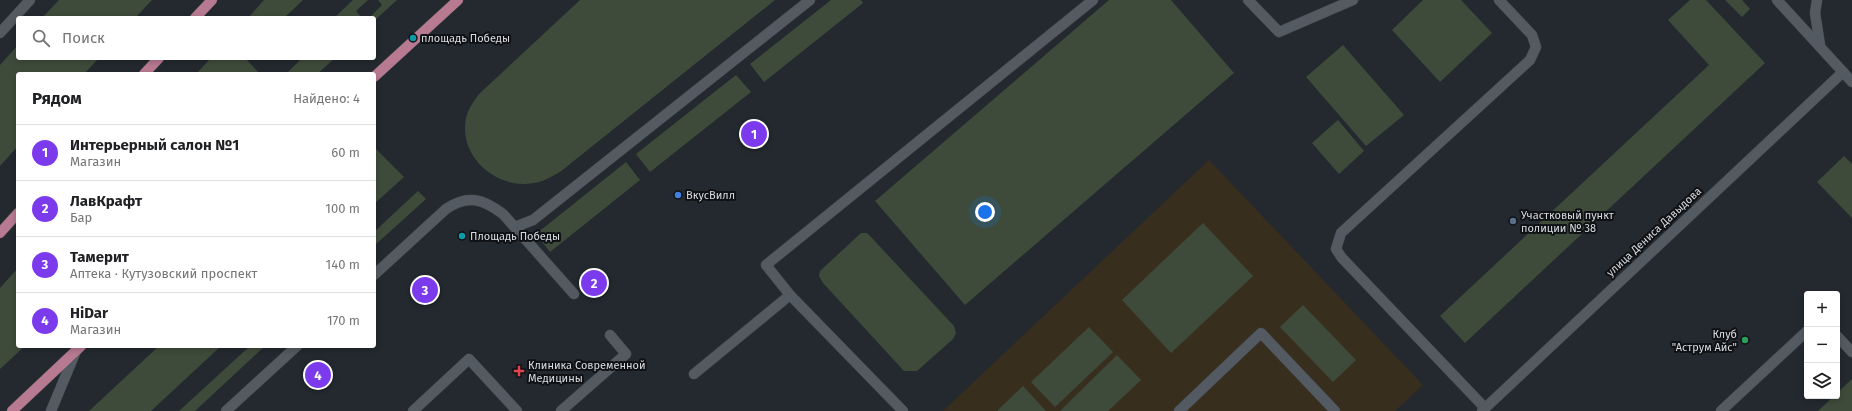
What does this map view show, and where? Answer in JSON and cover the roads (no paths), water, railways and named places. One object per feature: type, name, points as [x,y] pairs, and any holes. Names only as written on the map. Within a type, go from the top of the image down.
[{"type":"main road","points":[[197,16],[212,0]]},
{"type":"main road","points":[[376,75],[458,0]]},
{"type":"main road","points":[[146,72],[157,60]]},
{"type":"main road","points":[[0,233],[16,215]]},
{"type":"main road","points":[[12,411],[78,348]]},
{"type":"street","points":[[0,33],[30,0]]},
{"type":"street","points":[[515,227],[532,220],[810,0]]},
{"type":"street","points":[[904,411],[790,295],[766,265],[1093,0]]},
{"type":"street","points":[[1248,0],[1280,32],[1352,0]]},
{"type":"street","points":[[1483,410],[1342,258],[1336,249],[1341,233],[1530,60],[1536,47],[1532,35],[1499,0]]},
{"type":"street","points":[[1777,0],[1820,45],[1852,82]]},
{"type":"street","points":[[1817,0],[1815,13],[1820,45]]},
{"type":"street","name":"улица Дениса Давыдова","points":[[1483,410],[1843,72]]},
{"type":"street","points":[[376,273],[446,209],[455,203],[465,200],[478,200],[490,204],[515,227],[574,294]]},
{"type":"street","points":[[694,374],[790,295]]},
{"type":"street","points":[[1179,411],[1261,333],[1335,411]]},
{"type":"street","points":[[1721,411],[1804,334]]},
{"type":"street","points":[[561,411],[626,354],[610,335]]},
{"type":"street","points":[[1840,339],[1852,352]]},
{"type":"street","points":[[51,411],[78,348]]},
{"type":"street","points":[[226,411],[295,348]]},
{"type":"street","points":[[413,411],[469,359],[516,411]]},
{"type":"place","name":"площадь Победы","points":[[413,38]]},
{"type":"place","name":"Интерьерный салон №1","points":[[754,134]]},
{"type":"place","name":"ВкусВилл","points":[[678,195]]},
{"type":"place","name":"Участковый пункт полиции № 38","points":[[1513,221]]},
{"type":"place","name":"Площадь Победы","points":[[462,236]]},
{"type":"place","name":"ЛавКрафт","points":[[594,283]]},
{"type":"place","name":"Тамерит","points":[[425,290]]},
{"type":"place","name":"Клуб \"Аструм Айс\"","points":[[1745,340]]},
{"type":"place","name":"Клиника Современной Медицины","points":[[519,371]]},
{"type":"place","name":"HiDar","points":[[318,375]]}]
